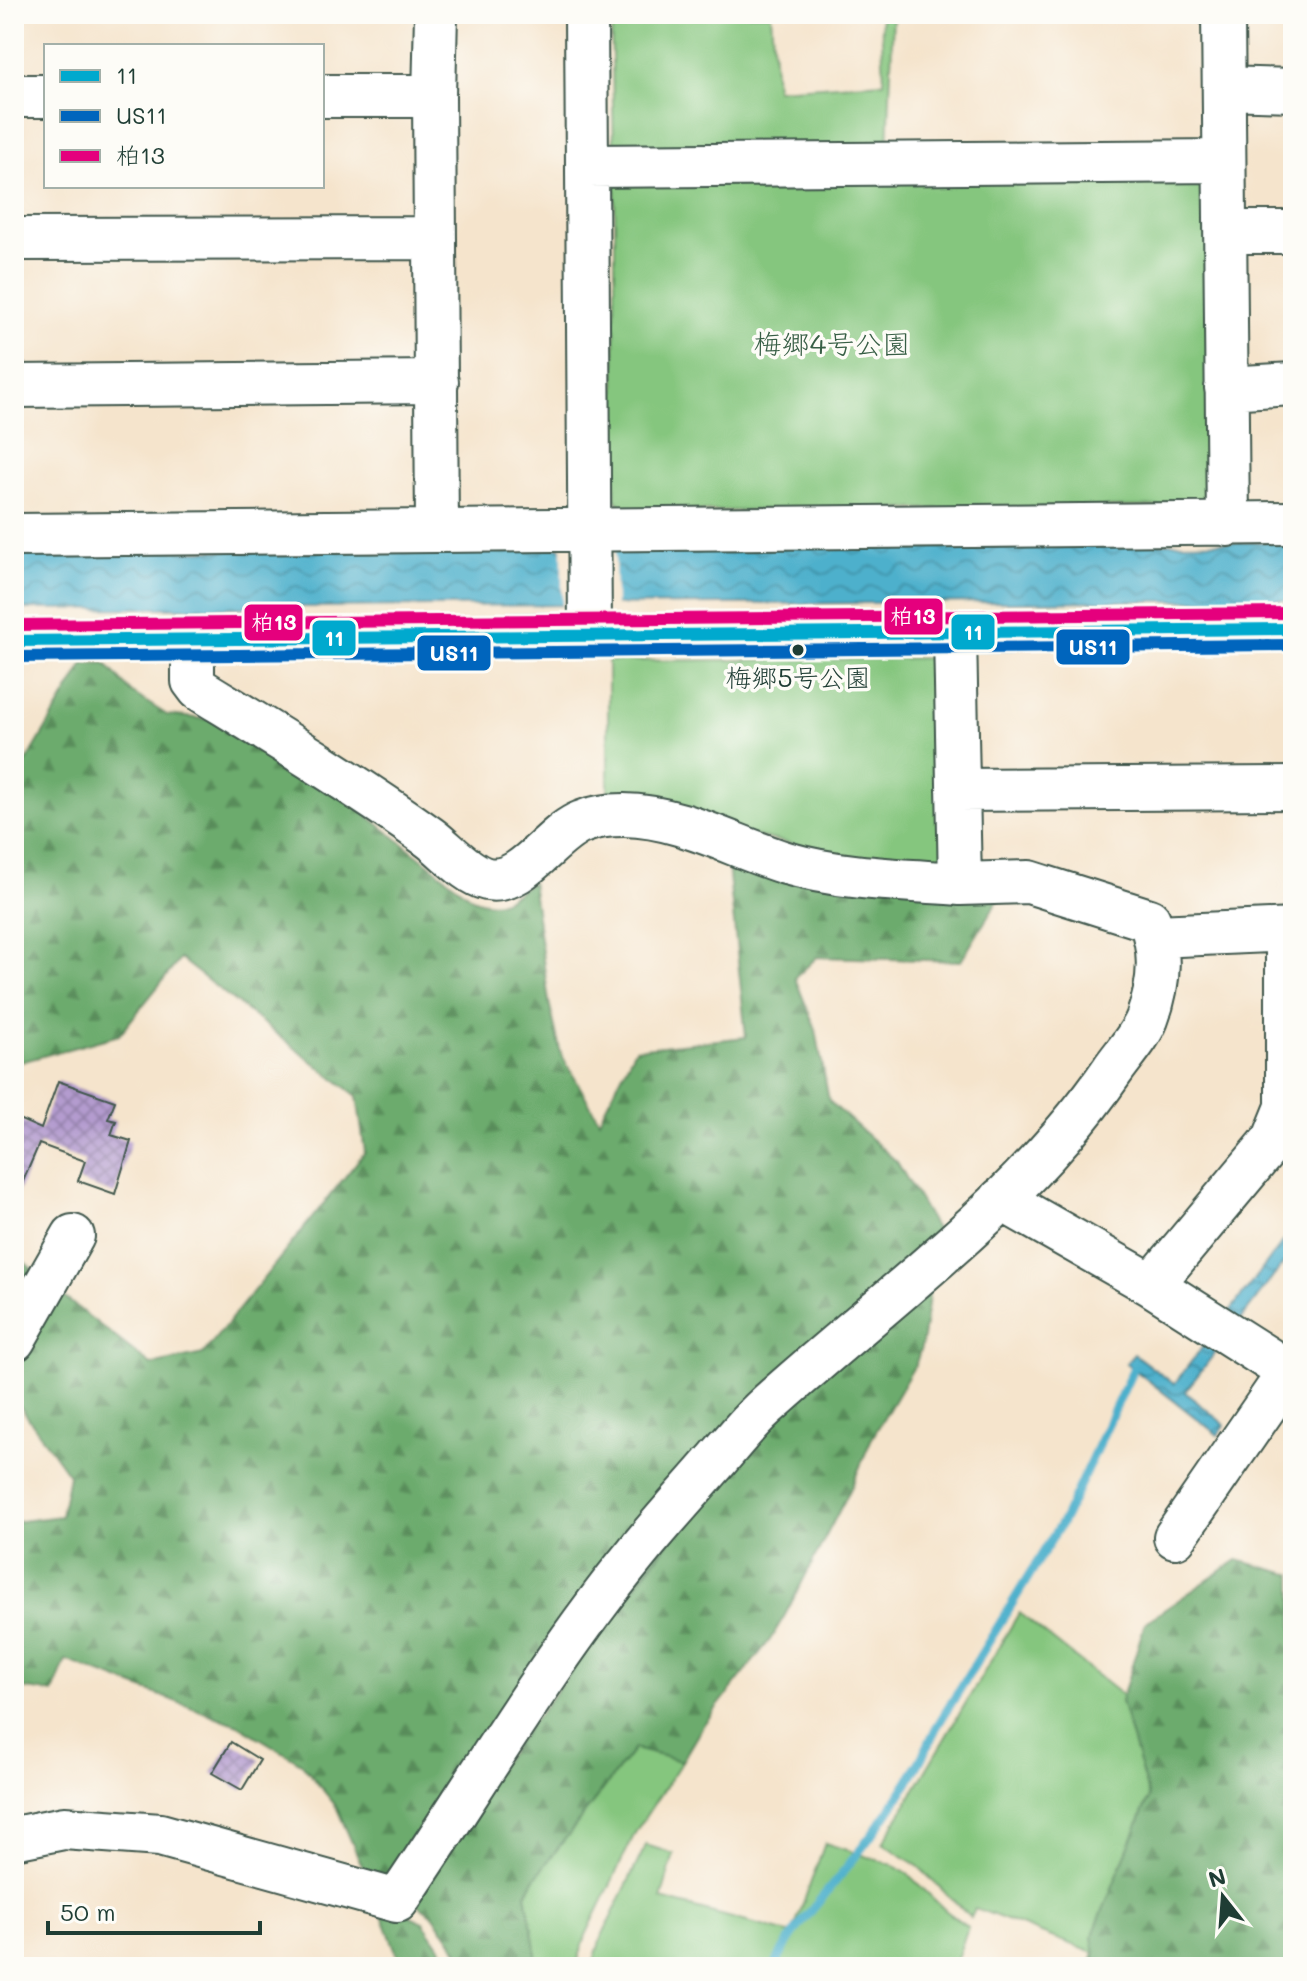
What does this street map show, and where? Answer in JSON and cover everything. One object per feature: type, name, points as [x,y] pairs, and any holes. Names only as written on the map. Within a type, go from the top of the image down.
[{"type":"street","points":[[436,14],[437,531]]},
{"type":"street","points":[[586,14],[590,621]]},
{"type":"street","points":[[1223,14],[1228,525]]},
{"type":"street","points":[[1224,88],[1293,90]]},
{"type":"street","points":[[14,96],[44,96]]},
{"type":"street","points":[[324,96],[434,96]]},
{"type":"street","points":[[588,166],[1223,161]]},
{"type":"street","points":[[1226,232],[1293,232]]},
{"type":"street","points":[[14,239],[435,238]]},
{"type":"street","points":[[14,386],[437,382]]},
{"type":"street","points":[[1226,388],[1293,384]]},
{"type":"street","points":[[14,535],[437,531],[590,538],[1293,523]]},
{"type":"street","points":[[14,641],[193,640],[590,621],[955,634],[1293,629]]},
{"type":"street","points":[[955,634],[960,884]]},
{"type":"street","points":[[14,1838],[64,1828],[160,1835],[397,1901],[545,1675],[635,1555],[762,1410],[930,1266],[1001,1199],[1084,1112],[1146,1021],[1159,971],[1156,936],[1149,920],[1029,882],[960,884],[868,878],[787,863],[658,817],[602,816],[580,822],[561,834],[514,876],[500,880],[483,878],[430,838],[310,757],[199,689],[193,681],[193,640]]},
{"type":"street","points":[[958,790],[1293,788]]},
{"type":"street","points":[[1152,1285],[1274,1139],[1287,1107],[1290,930],[1156,936]]},
{"type":"street","points":[[1001,1199],[1152,1285],[1291,1370],[1175,1537]]},
{"type":"street","points":[[14,1340],[73,1236]]},
{"type":"green space","points":[[611,14],[771,14],[776,89],[884,82],[881,14],[893,14],[888,151],[614,152]]},
{"type":"green space","name":"梅郷4号公園","points":[[1201,174],[1211,185],[1210,506],[628,512],[615,499],[615,178]]},
{"type":"green space","name":"梅郷5号公園","points":[[942,658],[946,871],[909,870],[608,803],[608,661]]},
{"type":"green space","points":[[105,663],[131,692],[167,715],[225,721],[320,778],[472,898],[497,902],[532,882],[549,1002],[561,1054],[599,1120],[635,1049],[746,1037],[727,857],[998,900],[961,961],[817,957],[795,978],[816,1030],[829,1101],[897,1162],[943,1241],[805,1367],[402,1880],[370,1884],[336,1806],[301,1763],[238,1725],[66,1660],[53,1693],[14,1687],[14,1522],[61,1516],[69,1475],[14,1398],[14,1361],[51,1287],[151,1365],[203,1354],[365,1152],[357,1096],[180,959],[119,1035],[14,1064],[14,783],[84,664]]},
{"type":"green space","points":[[14,1253],[40,1276],[14,1324]]},
{"type":"green space","points":[[924,1291],[929,1296],[916,1363],[871,1440],[851,1488],[770,1640],[704,1724],[682,1761],[634,1749],[535,1878],[526,1893],[538,1967],[470,1967],[433,1915],[416,1903],[474,1800],[765,1415]]},
{"type":"green space","points":[[1237,1560],[1293,1575],[1293,1967],[1097,1967],[1092,1937],[1149,1797],[1121,1701],[1145,1623]]},
{"type":"green space","points":[[1019,1613],[1123,1696],[1121,1701],[1149,1797],[1093,1937],[1097,1967],[1090,1967],[1094,1953],[975,1908],[971,1918],[919,1867],[883,1843]]},
{"type":"green space","points":[[635,1748],[682,1761],[636,1831],[586,1935],[576,1967],[538,1967],[526,1894]]},
{"type":"green space","points":[[825,1843],[893,1865],[909,1875],[945,1910],[968,1927],[954,1967],[592,1967],[601,1938],[646,1845],[674,1854],[661,1899],[792,1934]]},
{"type":"green space","points":[[378,1905],[423,1922],[454,1967],[402,1967]]},
{"type":"water","points":[[1293,542],[1293,600],[14,609],[14,552]]},
{"type":"water","points":[[1293,1229],[1293,1251],[1185,1392],[1225,1425],[1218,1435],[1126,1363],[1134,1354],[1174,1384]]},
{"type":"pier","points":[[615,545],[616,609],[562,609],[562,546]]},
{"type":"building","points":[[58,1081],[115,1101],[108,1119],[116,1121],[111,1135],[131,1141],[115,1194],[78,1181],[85,1161],[39,1144],[14,1202],[14,1117],[41,1129]]},
{"type":"building","points":[[231,1742],[260,1760],[242,1790],[212,1773]]},
{"type":"waterway","points":[[775,1967],[795,1931],[867,1842],[905,1787],[936,1728],[1065,1517],[1136,1363],[1141,1367]]},
{"type":"transit line","name":"柏13","points":[[14,625],[1293,613]]},
{"type":"transit line","name":"11","points":[[14,641],[1293,629]]},
{"type":"transit line","name":"US11","points":[[14,657],[1293,645]]},
{"type":"place","name":"梅郷5号公園","points":[[798,650]]}]
